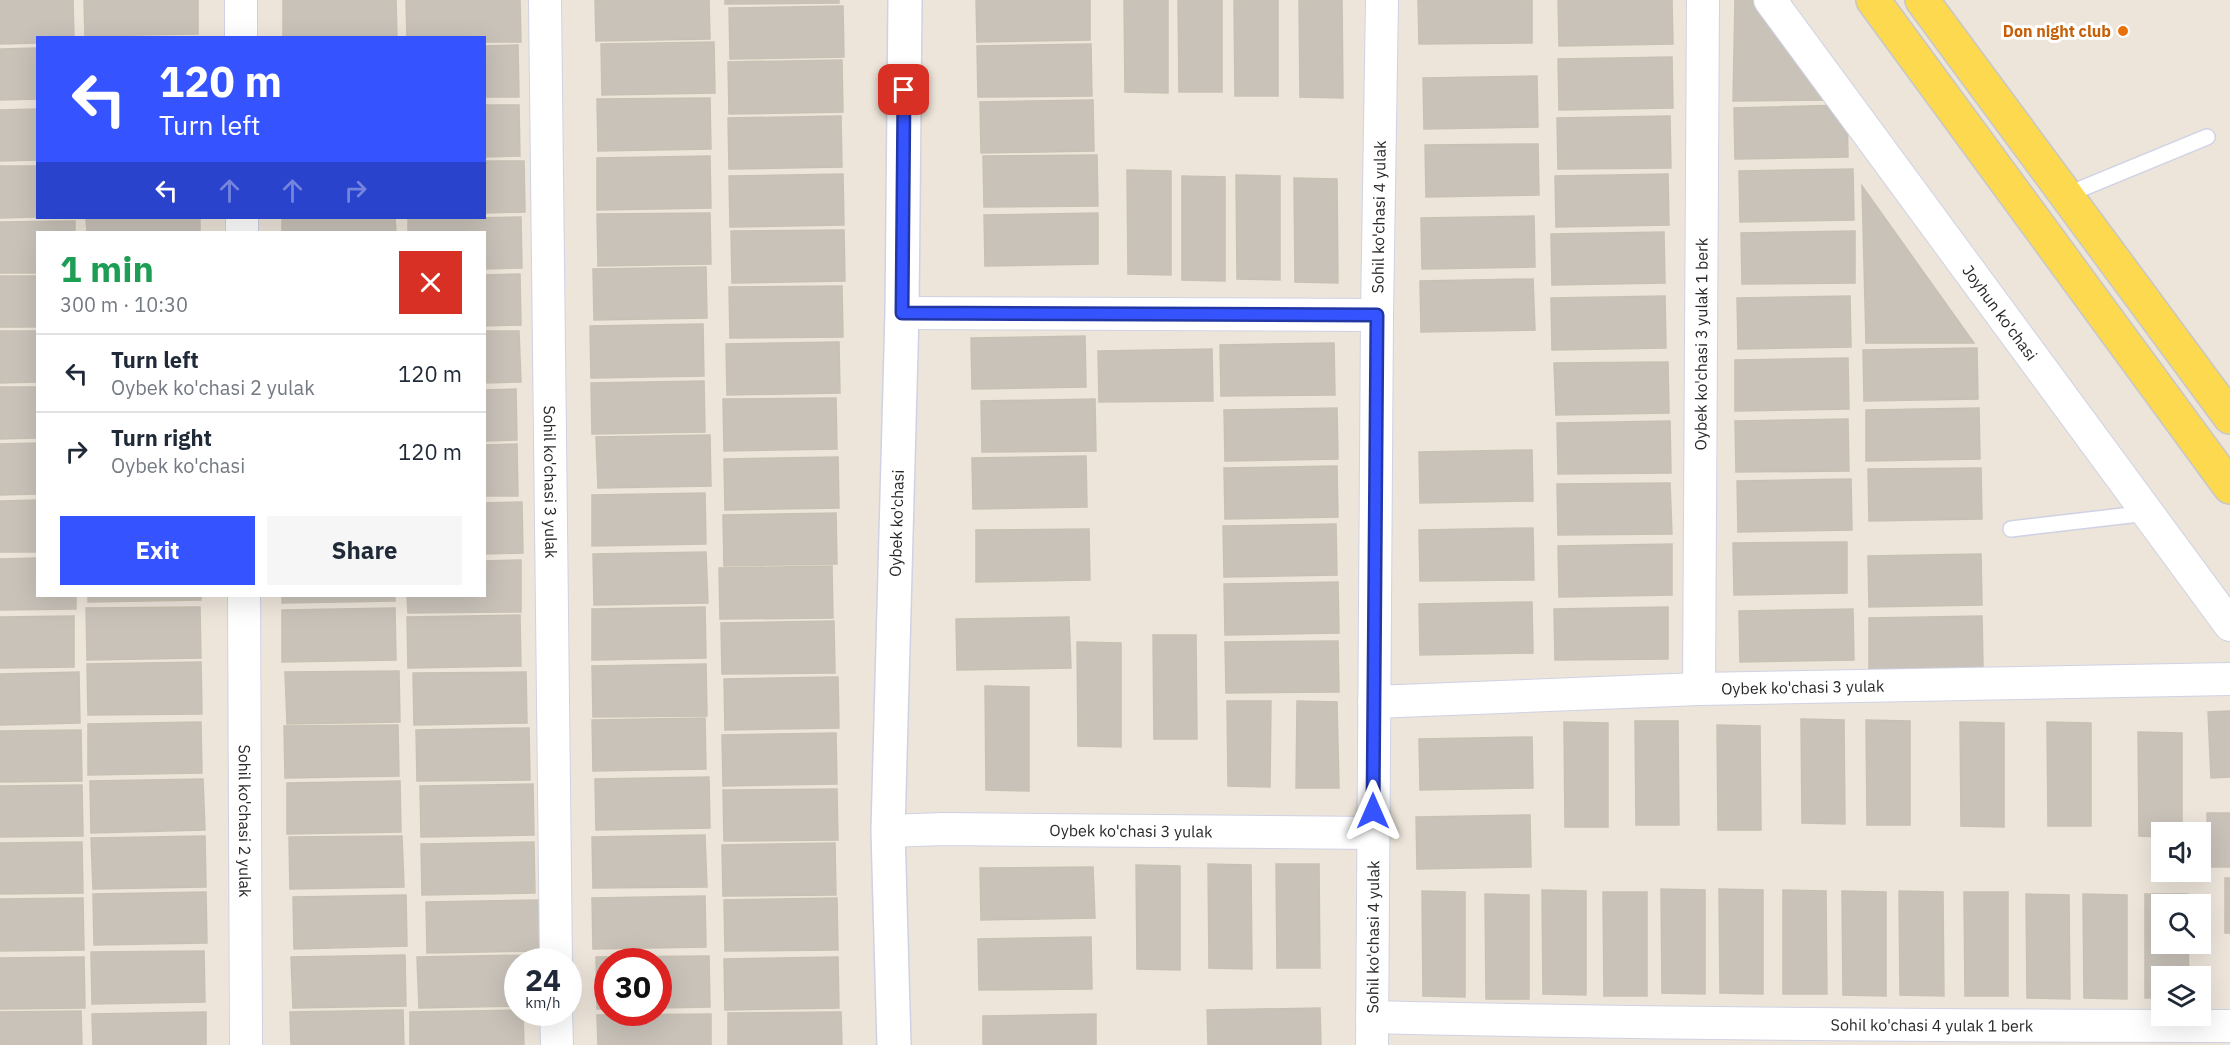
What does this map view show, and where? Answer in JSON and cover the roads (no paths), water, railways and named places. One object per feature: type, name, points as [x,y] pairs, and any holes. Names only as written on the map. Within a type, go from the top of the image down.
[{"type":"main road","points":[[1873,0],[2230,487]]},
{"type":"main road","points":[[1922,0],[2230,417]]},
{"type":"street","points":[[241,0],[241,36]]},
{"type":"street","name":"Sohil ko'chasi 3 yulak","points":[[545,0],[556,948]]},
{"type":"street","name":"Oybek ko'chasi","points":[[894,1045],[888,831],[902,313],[905,0]]},
{"type":"street","name":"Sohil ko'chasi 4 yulak","points":[[1372,1031],[1377,315],[1382,0]]},
{"type":"street","name":"Oybek ko'chasi 3 yulak 1 berk","points":[[1698,689],[1703,0]]},
{"type":"street","name":"Joyhun ko'chasi","points":[[1770,0],[2230,625]]},
{"type":"street","points":[[902,313],[1377,315]]},
{"type":"street","name":"Sohil ko'chasi 2 yulak","points":[[244,597],[246,1045]]},
{"type":"street","name":"Oybek ko'chasi 3 yulak","points":[[1374,702],[1698,689],[2230,680]]},
{"type":"street","name":"Oybek ko'chasi 3 yulak","points":[[888,831],[956,829],[1373,833]]},
{"type":"street","points":[[556,1026],[557,1045]]},
{"type":"street","name":"Sohil ko'chasi 4 yulak 1 berk","points":[[1372,1031],[1919,1036],[2230,1026]]},
{"type":"lane","points":[[2066,195],[2207,137]]},
{"type":"lane","points":[[2011,529],[2148,513]]},
{"type":"place","name":"Don night club","points":[[2123,31]]}]
